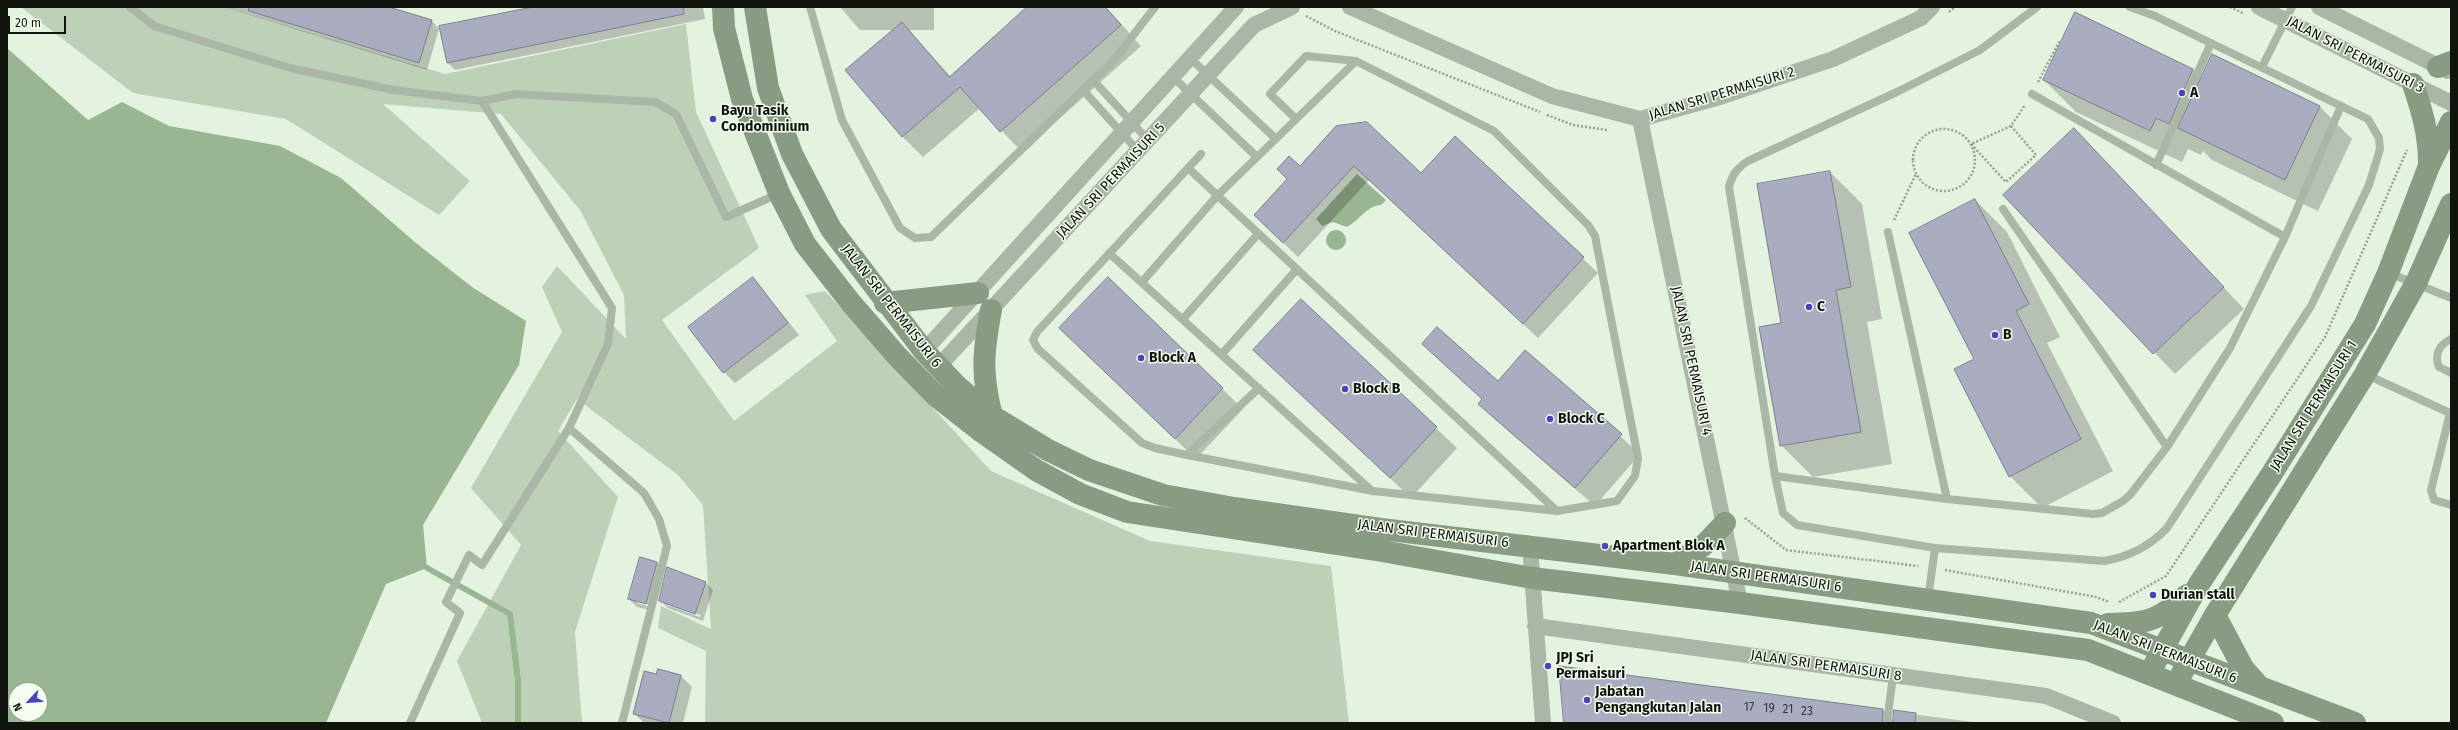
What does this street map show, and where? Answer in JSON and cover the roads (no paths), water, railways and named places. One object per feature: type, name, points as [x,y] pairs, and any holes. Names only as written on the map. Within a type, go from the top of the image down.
[{"type":"street","name":"JALAN SRI PERMAISURI 6","points":[[723,7],[724,28],[742,99],[779,193],[806,244],[851,303],[897,356],[936,396],[982,432],[1036,470],[1080,494],[1128,512],[1382,551],[1532,578],[1740,603],[2088,650],[2176,685],[2252,719],[2273,723]]},
{"type":"street","name":"JALAN SRI PERMAISURI 6","points":[[755,7],[768,88],[792,154],[831,229],[928,362],[992,416],[1048,450],[1089,470],[1163,495],[1381,529],[1675,564],[2091,623],[2355,723]]},
{"type":"street","name":"JALAN SRI PERMAISURI 5","points":[[928,362],[978,293],[1236,7]]},
{"type":"street","name":"JALAN SRI PERMAISURI 5","points":[[928,362],[991,310],[1254,25],[1291,7]]},
{"type":"street","name":"JALAN SRI PERMAISURI 2","points":[[1350,7],[1552,96],[1640,119],[1720,97],[1833,59],[1921,18],[1932,7]]},
{"type":"street","name":"JALAN SRI PERMAISURI 3","points":[[2319,7],[2447,67]]},
{"type":"street","name":"JALAN SRI PERMAISURI 3","points":[[2252,10],[2289,14],[2412,84],[2451,103]]},
{"type":"street","points":[[2412,84],[2429,139],[2429,166]]},
{"type":"street","name":"JALAN SRI PERMAISURI 4","points":[[1640,119],[1725,523],[1733,573],[1740,603]]},
{"type":"street","name":"JALAN SRI PERMAISURI 1","points":[[2148,674],[2163,650],[2199,584],[2271,475],[2365,324],[2388,272],[2429,166],[2451,122]]},
{"type":"street","name":"JALAN SRI PERMAISURI 1","points":[[2176,685],[2188,660],[2215,615],[2365,374],[2416,283],[2451,204]]},
{"type":"street","points":[[885,303],[978,293]]},
{"type":"street","points":[[991,310],[983,361],[984,386],[992,416]]},
{"type":"street","points":[[897,356],[928,362],[936,396]]},
{"type":"street","points":[[1675,564],[1704,545],[1725,523]]},
{"type":"street","points":[[1530,546],[1543,723]]},
{"type":"street","points":[[2091,623],[2138,624],[2152,620],[2168,612],[2199,584]]},
{"type":"street","points":[[2215,615],[2242,668],[2262,688]]},
{"type":"street","name":"JALAN SRI PERMAISURI 8","points":[[1535,626],[2046,696],[2113,723]]},
{"type":"lane","points":[[130,7],[154,26],[290,68],[394,90],[482,101],[516,94],[655,102],[676,114],[726,217],[779,193]]},
{"type":"lane","points":[[810,7],[842,120],[900,228],[914,238],[931,238],[1114,60],[1155,7]]},
{"type":"lane","points":[[2037,7],[1980,50],[1748,161],[1739,167],[1732,176],[1729,187],[1775,476],[1783,513],[1797,525],[1934,548],[2104,561],[2119,559],[2154,542],[2167,528],[2311,306],[2369,185],[2380,149],[2379,138],[2368,119],[2211,42],[2155,16],[2130,7]]},
{"type":"lane","points":[[2262,67],[2289,14]]},
{"type":"lane","points":[[2156,165],[2211,42]]},
{"type":"lane","points":[[1201,154],[1037,332],[1034,340],[1038,349],[1142,443],[1155,448],[1187,455],[1373,491],[1557,511],[1617,501],[1635,476],[1638,466],[1595,236],[1588,225],[1494,131],[1356,61],[1306,56],[1270,94],[1296,119]]},
{"type":"lane","points":[[1190,58],[1276,139]]},
{"type":"lane","points":[[1142,282],[1217,196],[1356,61]]},
{"type":"lane","points":[[1173,77],[1257,157]]},
{"type":"lane","points":[[1093,80],[1127,128],[1143,145]]},
{"type":"lane","points":[[1083,90],[1127,128],[1143,145]]},
{"type":"lane","points":[[2032,94],[2285,237]]},
{"type":"lane","points":[[410,723],[460,613],[446,602],[469,555],[482,564],[569,428],[608,344],[612,308],[482,101]]},
{"type":"lane","points":[[1775,476],[1947,499],[2102,513],[2123,502],[2166,448],[2230,348],[2285,237],[2341,106]]},
{"type":"lane","points":[[1188,168],[1557,511]]},
{"type":"lane","points":[[2004,209],[2166,448]]},
{"type":"lane","points":[[1888,232],[1947,499]]},
{"type":"lane","points":[[1183,320],[1258,234]]},
{"type":"lane","points":[[1109,253],[1373,491]]},
{"type":"lane","points":[[1222,354],[1296,269]]},
{"type":"lane","points":[[2388,272],[2451,298]]},
{"type":"lane","points":[[2451,339],[2444,343],[2438,350],[2436,360],[2439,367],[2451,373]]},
{"type":"lane","points":[[2365,374],[2451,413],[2430,490],[2434,500],[2451,505]]},
{"type":"lane","points":[[1187,455],[1259,388]]},
{"type":"lane","points":[[569,428],[644,493],[659,519],[666,546],[622,723]]},
{"type":"lane","points":[[1928,600],[1934,548]]},
{"type":"lane","points":[[1887,723],[1893,675]]},
{"type":"waterway","points":[[427,568],[510,614],[518,681],[518,723]]},
{"type":"place","name":"A","points":[[2182,93]]},
{"type":"place","name":"Bayu Tasik Condominium","points":[[713,119]]},
{"type":"place","name":"C","points":[[1809,307]]},
{"type":"place","name":"B","points":[[1995,335]]},
{"type":"place","name":"Block A","points":[[1141,358]]},
{"type":"place","name":"Block B","points":[[1345,389]]},
{"type":"place","name":"Block C","points":[[1550,419]]},
{"type":"place","name":"Apartment Blok A","points":[[1605,546]]},
{"type":"place","name":"Durian stall","points":[[2153,595]]},
{"type":"place","name":"JPJ Sri Permaisuri","points":[[1548,666]]},
{"type":"place","name":"Jabatan Pengangkutan Jalan","points":[[1587,700]]}]
